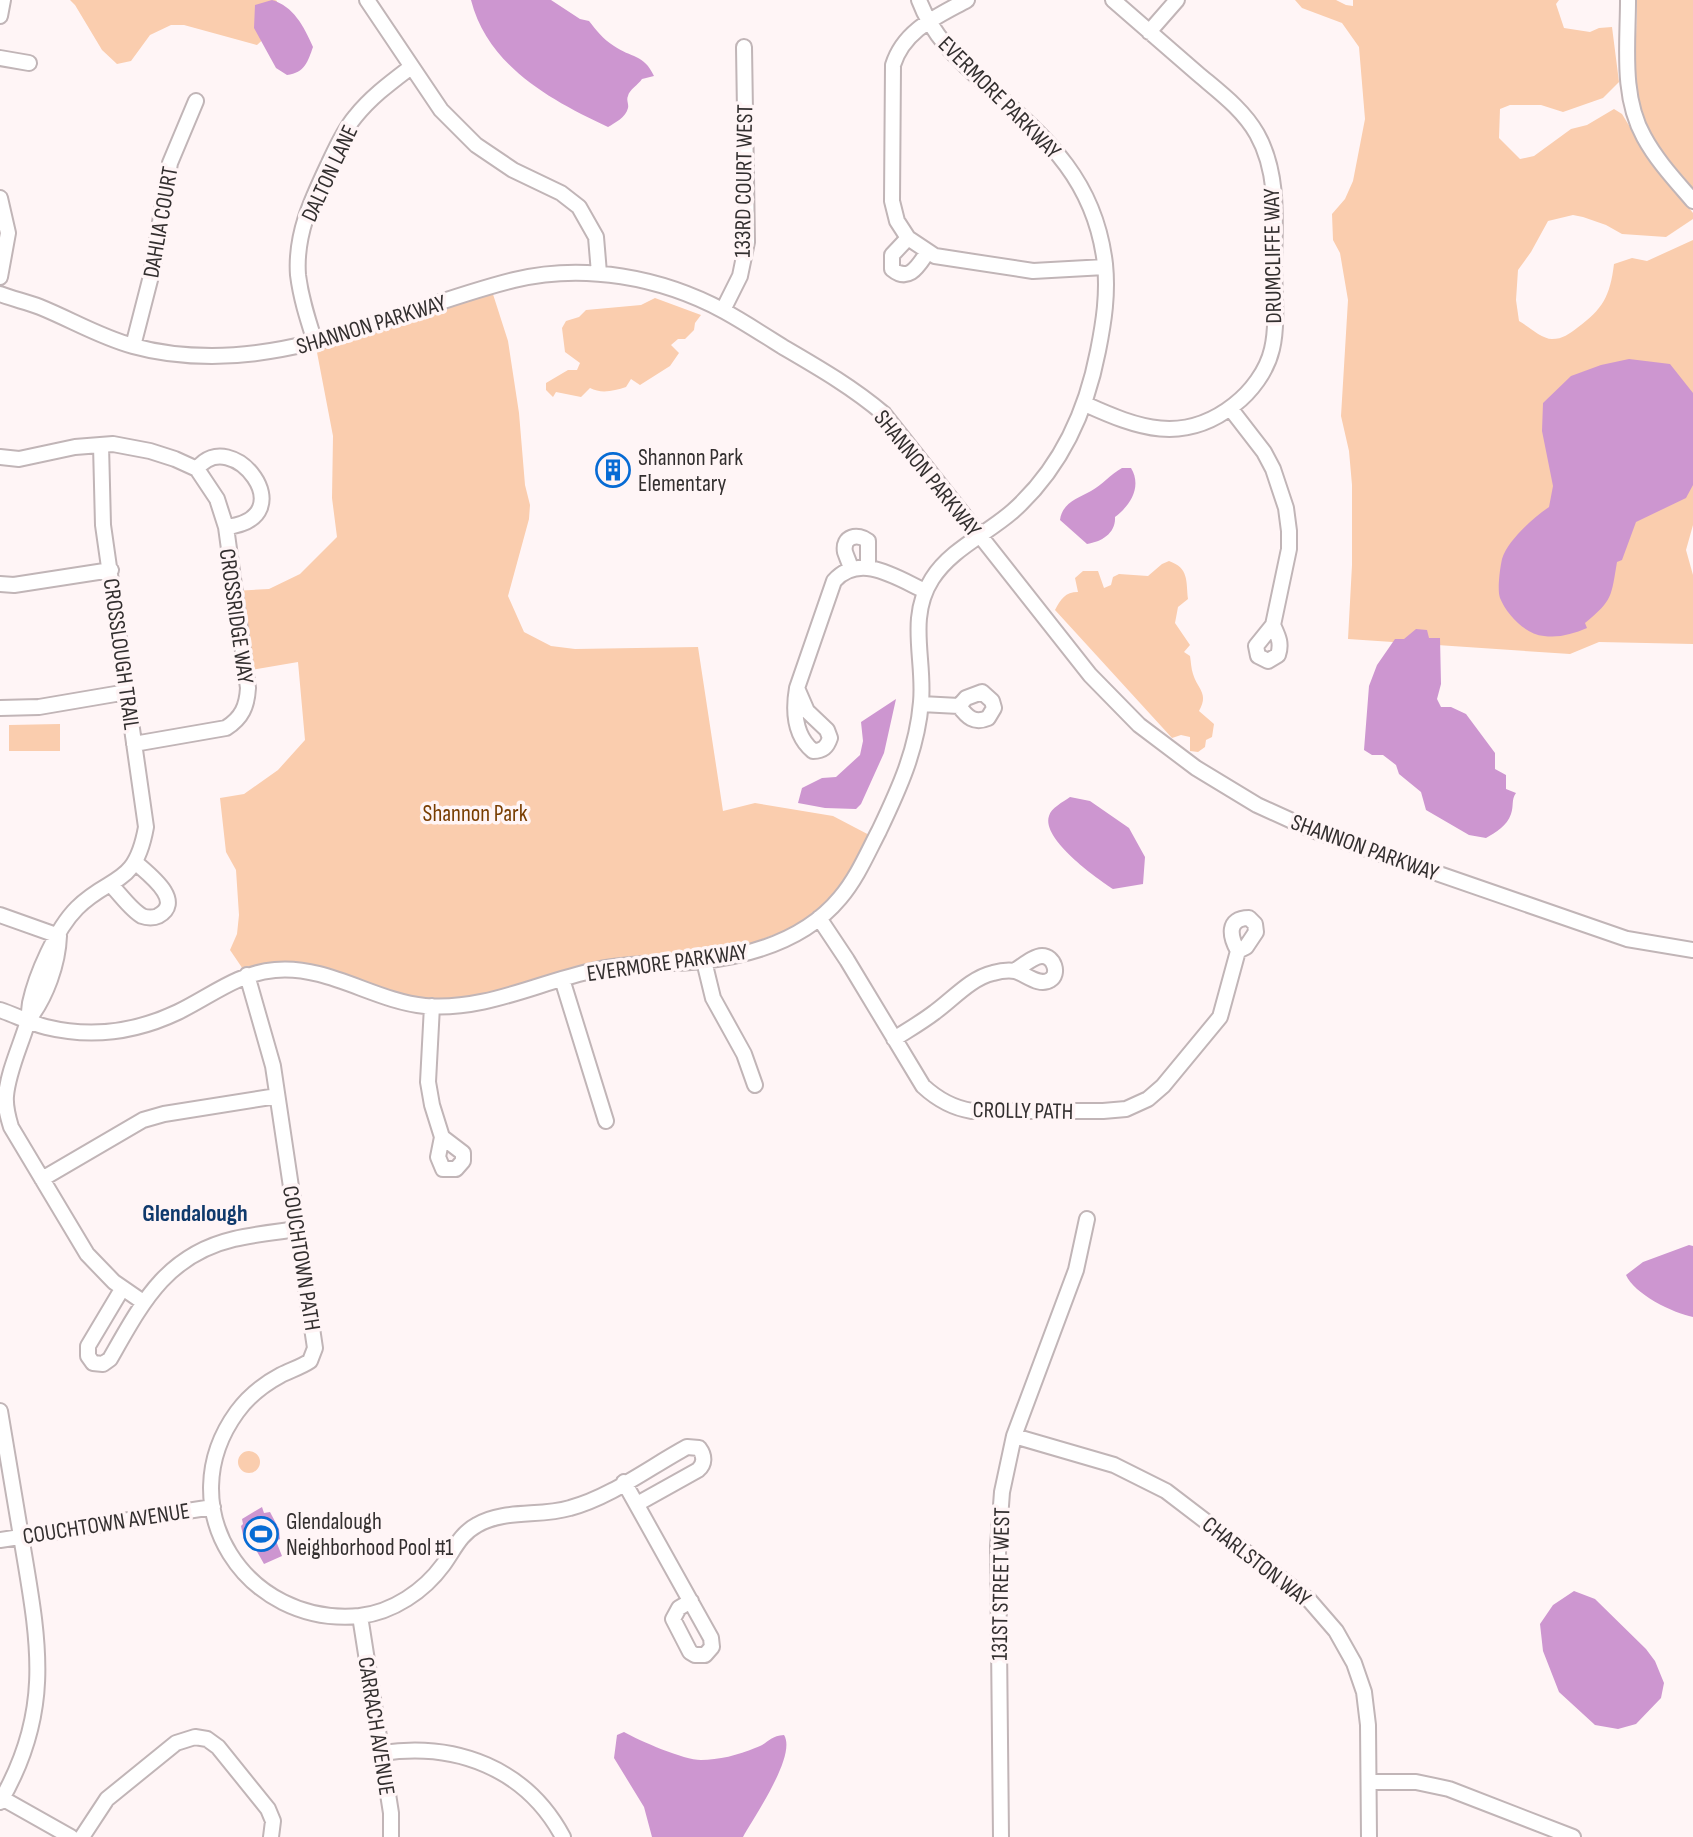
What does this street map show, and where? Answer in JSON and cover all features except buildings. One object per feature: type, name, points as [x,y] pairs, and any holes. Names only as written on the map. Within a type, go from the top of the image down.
[{"type":"street","points":[[0,16],[3,0]]},
{"type":"street","points":[[367,0],[441,110],[476,145],[513,170],[561,193],[579,207],[596,237],[599,273]]},
{"type":"street","name":"EVERMORE PARKWAY","points":[[0,1010],[52,1028],[89,1033],[131,1029],[180,1011],[247,975],[276,970],[309,971],[398,1000],[432,1006],[487,1002],[562,979],[625,965],[704,961],[773,946],[797,934],[835,904],[859,871],[902,781],[916,738],[921,704],[917,625],[925,591],[939,569],[953,555],[1009,515],[1043,479],[1064,449],[1085,404],[1095,369],[1104,318],[1105,267],[1101,243],[1093,214],[1070,169],[1044,137],[951,53],[929,21],[919,0]]},
{"type":"street","points":[[967,0],[929,21],[909,36],[896,54],[893,65],[892,201],[897,221],[908,238],[927,253],[1023,270],[1059,271],[1105,267]]},
{"type":"street","name":"DRUMCLIFFE WAY","points":[[1085,404],[1132,423],[1167,430],[1207,423],[1230,408],[1252,388],[1272,350],[1276,205],[1269,166],[1257,133],[1235,107],[1113,0]]},
{"type":"street","points":[[1149,32],[1177,0]]},
{"type":"street","points":[[1628,0],[1627,74],[1632,110],[1643,136],[1660,162],[1693,201]]},
{"type":"street","name":"133RD COURT WEST","points":[[723,310],[740,276],[747,242],[744,47]]},
{"type":"street","points":[[0,58],[29,63]]},
{"type":"street","name":"DALTON LANE","points":[[315,342],[302,302],[298,273],[300,240],[307,209],[353,119],[380,90],[411,67]]},
{"type":"street","name":"DAHLIA COURT","points":[[133,346],[151,276],[170,163],[196,101]]},
{"type":"street","points":[[0,198],[8,233],[0,277]]},
{"type":"street","points":[[908,238],[892,255],[892,269],[905,275],[913,272],[927,253]]},
{"type":"street","name":"SHANNON PARKWAY","points":[[0,294],[133,346],[165,353],[211,356],[266,353],[315,342],[515,280],[559,273],[599,273],[663,285],[723,310],[855,390],[884,414],[1090,675],[1139,725],[1196,768],[1257,805],[1312,830],[1628,939],[1693,950]]},
{"type":"street","points":[[1230,408],[1264,452],[1273,469],[1286,508],[1289,549],[1273,625]]},
{"type":"street","points":[[0,457],[19,459],[75,447],[113,444],[150,451],[197,469]]},
{"type":"street","name":"CROSSLOUGH TRAIL","points":[[101,445],[103,525],[146,827],[143,845],[125,876],[76,909],[59,936],[58,952],[40,1004],[29,1020],[8,1083],[6,1104],[11,1127],[87,1254],[122,1289],[143,1302]]},
{"type":"street","name":"CROSSRIDGE WAY","points":[[134,744],[226,728],[236,722],[248,702],[226,527],[217,499],[197,469],[207,459],[214,457],[233,459],[247,469],[260,485],[262,500],[253,517],[235,526],[226,527]]},
{"type":"street","points":[[852,569],[845,546],[852,537],[857,536],[868,541],[869,567]]},
{"type":"street","points":[[797,688],[834,581],[839,575],[852,569],[869,567],[925,591]]},
{"type":"street","points":[[0,584],[14,585],[111,570]]},
{"type":"street","points":[[0,708],[38,707],[127,692]]},
{"type":"street","points":[[921,704],[959,706]]},
{"type":"street","points":[[111,885],[143,916],[153,918],[162,914],[168,897],[163,887],[135,862]]},
{"type":"street","points":[[0,915],[59,936]]},
{"type":"street","name":"CROLLY PATH","points":[[819,918],[842,951],[923,1086],[940,1100],[960,1109],[982,1112],[1103,1111],[1126,1109],[1148,1099],[1163,1086],[1214,1024],[1226,1000],[1238,951]]},
{"type":"street","points":[[704,961],[713,998],[744,1054],[755,1085]]},
{"type":"street","points":[[894,1039],[916,1026],[977,980],[995,972],[1014,971]]},
{"type":"street","name":"COUCHTOWN PATH","points":[[247,975],[271,1057],[315,1343],[314,1353],[306,1364],[265,1385],[243,1405],[223,1437],[216,1458],[213,1507],[219,1531],[230,1555],[248,1578],[270,1597],[289,1606],[327,1616],[360,1616],[382,1610],[409,1597],[435,1575],[463,1535],[482,1522],[498,1516],[537,1515],[566,1510],[605,1494],[687,1447],[695,1446],[703,1453],[703,1463],[698,1470],[637,1504]]},
{"type":"street","points":[[562,979],[606,1121]]},
{"type":"street","points":[[432,1006],[428,1082],[442,1137]]},
{"type":"street","points":[[42,1179],[143,1120],[164,1114],[277,1096]]},
{"type":"street","name":"131ST STREET WEST","points":[[1002,1837],[998,1546],[1002,1492],[1014,1436],[1076,1269],[1087,1219]]},
{"type":"street","points":[[122,1289],[88,1346],[88,1356],[93,1363],[103,1364],[110,1359],[143,1302],[166,1274],[203,1250],[242,1237],[298,1229]]},
{"type":"street","points":[[0,1411],[37,1634],[38,1689],[26,1745],[1,1799],[71,1837]]},
{"type":"street","name":"CHARLSTON WAY","points":[[1014,1436],[1114,1465],[1166,1491],[1310,1601],[1336,1631],[1354,1663],[1364,1692],[1368,1725],[1369,1837]]},
{"type":"street","points":[[624,1482],[691,1601]]},
{"type":"street","name":"COUCHTOWN AVENUE","points":[[0,1540],[213,1507]]},
{"type":"street","name":"CARRACH AVENUE","points":[[360,1616],[391,1813],[391,1837]]},
{"type":"street","points":[[82,1837],[107,1799],[176,1742],[195,1737],[218,1747],[268,1808],[272,1821],[271,1837]]},
{"type":"street","points":[[382,1753],[437,1751],[466,1757],[489,1766],[517,1783],[536,1800],[563,1837]]},
{"type":"street","points":[[1369,1782],[1416,1782],[1449,1789],[1573,1837]]},
{"type":"green space","points":[[70,0],[277,1],[271,32],[257,45],[184,25],[171,25],[150,35],[131,61],[117,64],[102,50]]},
{"type":"green space","points":[[1295,0],[1336,0],[1353,6],[1353,0],[1559,0],[1556,4],[1564,28],[1590,32],[1612,27],[1619,82],[1603,98],[1563,112],[1541,105],[1510,105],[1500,109],[1499,138],[1520,159],[1534,156],[1571,129],[1587,125],[1614,109],[1622,114],[1650,160],[1693,213],[1693,219],[1666,237],[1622,234],[1606,225],[1573,215],[1548,221],[1518,270],[1516,300],[1519,321],[1544,337],[1563,337],[1586,321],[1604,301],[1614,264],[1632,258],[1647,261],[1693,240],[1693,525],[1686,550],[1693,575],[1693,644],[1599,642],[1570,654],[1348,639],[1352,485],[1349,451],[1341,416],[1348,300],[1340,253],[1333,240],[1332,214],[1345,199],[1353,181],[1365,119],[1359,47],[1342,23],[1302,8]]},
{"type":"green space","points":[[1637,0],[1693,0],[1693,188],[1657,143],[1642,112],[1636,80]]},
{"type":"green space","name":"Shannon Park","points":[[491,288],[508,341],[519,413],[525,485],[530,505],[529,519],[508,596],[524,632],[551,646],[575,649],[698,647],[723,811],[755,803],[833,816],[875,838],[819,918],[704,961],[625,965],[432,1006],[309,971],[247,975],[230,950],[237,934],[239,915],[236,870],[226,852],[220,798],[244,794],[278,770],[305,740],[298,662],[246,671],[234,591],[269,589],[300,574],[337,537],[332,498],[333,436],[315,342]]},
{"type":"green space","points":[[655,298],[701,315],[694,330],[685,339],[678,339],[671,345],[679,353],[670,366],[640,385],[631,379],[626,387],[608,391],[590,388],[581,397],[556,392],[553,397],[546,390],[546,383],[568,370],[577,370],[580,363],[565,352],[562,328],[566,321],[579,317],[586,310],[641,305]]},
{"type":"green space","points":[[1169,561],[1180,567],[1185,576],[1188,599],[1178,607],[1175,623],[1190,645],[1184,652],[1190,656],[1193,674],[1203,696],[1199,711],[1214,724],[1212,737],[1206,740],[1205,747],[1198,752],[1190,751],[1190,737],[1181,735],[1172,738],[1055,610],[1064,597],[1078,592],[1075,578],[1083,571],[1098,571],[1104,588],[1111,585],[1113,577],[1119,574],[1148,576]]},
{"type":"green space","points":[[60,724],[60,751],[9,751],[9,725]]},
{"type":"green space","points":[[249,1451],[259,1458],[260,1462],[253,1472],[249,1473],[239,1466],[238,1462],[245,1452]]},
{"type":"shaded area","points":[[272,0],[292,12],[313,47],[305,65],[293,74],[287,75],[276,68],[254,28],[255,5]]},
{"type":"shaded area","points":[[471,0],[551,0],[580,19],[589,21],[610,43],[646,64],[654,76],[642,79],[632,90],[627,98],[628,108],[625,114],[608,127],[565,105],[524,78],[491,44],[479,23]]},
{"type":"shaded area","points":[[1629,359],[1670,364],[1693,393],[1693,485],[1686,498],[1636,522],[1622,560],[1617,562],[1609,597],[1601,609],[1585,623],[1587,628],[1561,636],[1530,632],[1507,611],[1500,598],[1499,585],[1502,559],[1510,544],[1529,523],[1549,507],[1553,486],[1542,431],[1543,403],[1571,376],[1601,365]]},
{"type":"shaded area","points":[[1122,468],[1131,468],[1134,475],[1133,495],[1126,507],[1115,517],[1111,532],[1103,539],[1087,544],[1060,520],[1061,514],[1071,502],[1095,489]]},
{"type":"shaded area","points":[[1416,629],[1427,630],[1429,638],[1440,638],[1441,684],[1437,699],[1441,707],[1451,707],[1466,714],[1495,753],[1495,769],[1506,775],[1506,789],[1516,793],[1507,822],[1486,838],[1469,835],[1426,810],[1421,792],[1399,774],[1396,765],[1383,755],[1372,755],[1364,750],[1369,686],[1377,665],[1395,639],[1404,639]]},
{"type":"shaded area","points":[[896,699],[884,753],[861,804],[856,809],[825,808],[798,803],[802,788],[822,778],[836,777],[860,755],[863,741],[861,722]]},
{"type":"shaded area","points":[[1070,797],[1090,801],[1129,828],[1145,857],[1143,884],[1113,889],[1083,867],[1061,846],[1053,836],[1049,816]]},
{"type":"shaded area","points":[[1689,1245],[1693,1246],[1693,1317],[1645,1296],[1626,1275],[1643,1262]]},
{"type":"shaded area","name":"Glendalough Neighborhood Pool #1","points":[[262,1507],[264,1513],[270,1512],[279,1529],[280,1539],[276,1541],[282,1556],[264,1564],[255,1548],[250,1548],[244,1540],[241,1526],[242,1519]]},
{"type":"shaded area","points":[[1574,1591],[1595,1599],[1655,1661],[1664,1683],[1661,1698],[1636,1724],[1618,1729],[1595,1725],[1559,1692],[1543,1651],[1540,1624],[1553,1605]]},
{"type":"shaded area","points":[[624,1732],[673,1754],[701,1760],[742,1753],[784,1735],[785,1757],[743,1837],[652,1837],[644,1807],[614,1758],[617,1735]]},
{"type":"place","name":"Shannon Park Elementary","points":[[613,470]]},
{"type":"place","name":"Glendalough Neighborhood Pool #1","points":[[261,1534]]},
{"type":"district","name":"Glendalough","points":[[195,1213]]}]
